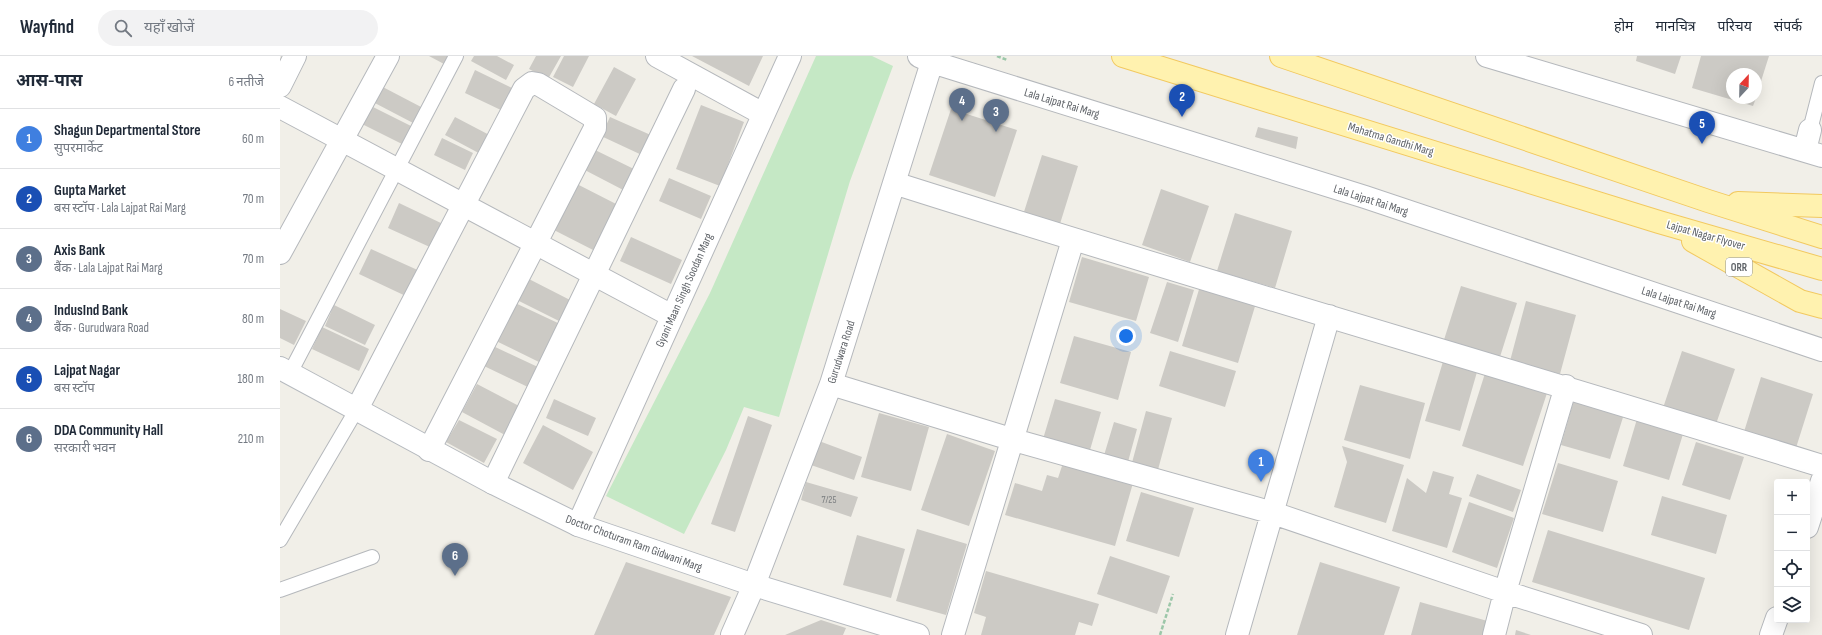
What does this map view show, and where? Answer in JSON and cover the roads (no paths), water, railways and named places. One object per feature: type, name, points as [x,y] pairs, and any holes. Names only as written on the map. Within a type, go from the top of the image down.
[{"type":"main road","name":"Mahatma Gandhi Marg","points":[[1123,56],[1659,222]]},
{"type":"main road","points":[[1281,56],[1708,202],[1822,237]]},
{"type":"main road","points":[[1708,202],[1822,206]]},
{"type":"main road","name":"Lajpat Nagar Flyover","points":[[1659,222],[1822,269]]},
{"type":"main road","name":"ORR","points":[[1659,222],[1800,301],[1822,307]]},
{"type":"street","points":[[280,86],[295,56]]},
{"type":"street","points":[[280,253],[388,56]]},
{"type":"street","points":[[657,56],[763,114]]},
{"type":"street","name":"Gyani Maan Singh Soodan Marg","points":[[578,525],[790,56]]},
{"type":"street","points":[[1487,56],[1812,146]]},
{"type":"street","name":"Gurudwara Road","points":[[732,635],[754,585],[831,384],[894,183],[926,59]]},
{"type":"street","name":"Lala Lajpat Rai Marg","points":[[926,59],[1365,197],[1822,350]]},
{"type":"street","points":[[357,409],[524,89],[532,83],[538,84],[590,114],[595,118],[595,128],[429,450]]},
{"type":"street","points":[[493,483],[684,89]]},
{"type":"street","points":[[280,107],[672,316]]},
{"type":"street","points":[[894,183],[1074,240],[1566,386],[1822,466]]},
{"type":"street","points":[[953,635],[1014,440],[1074,240]]},
{"type":"street","points":[[1237,635],[1329,316]]},
{"type":"street","name":"Doctor Choturam Ram Gidwani Marg","points":[[285,371],[357,409],[429,450],[578,525],[754,585],[914,634]]},
{"type":"street","points":[[831,384],[1014,440],[1273,513],[1505,592],[1641,635]]},
{"type":"street","points":[[1494,635],[1505,592],[1566,386]]},
{"type":"street","points":[[1810,518],[1822,481]]},
{"type":"street","points":[[1771,635],[1775,623]]},
{"type":"lane","points":[[285,371],[397,169],[456,56]]},
{"type":"lane","points":[[1812,146],[1822,83]]},
{"type":"lane","points":[[280,540],[357,409]]},
{"type":"lane","points":[[280,590],[372,557]]},
{"type":"place","name":"Gupta Market","points":[[1182,117]]},
{"type":"place","name":"IndusInd Bank","points":[[962,121]]},
{"type":"place","name":"Axis Bank","points":[[996,132]]},
{"type":"place","name":"Lajpat Nagar","points":[[1702,144]]},
{"type":"place","name":"Shagun Departmental Store","points":[[1261,482]]},
{"type":"place","name":"DDA Community Hall","points":[[455,576]]}]
